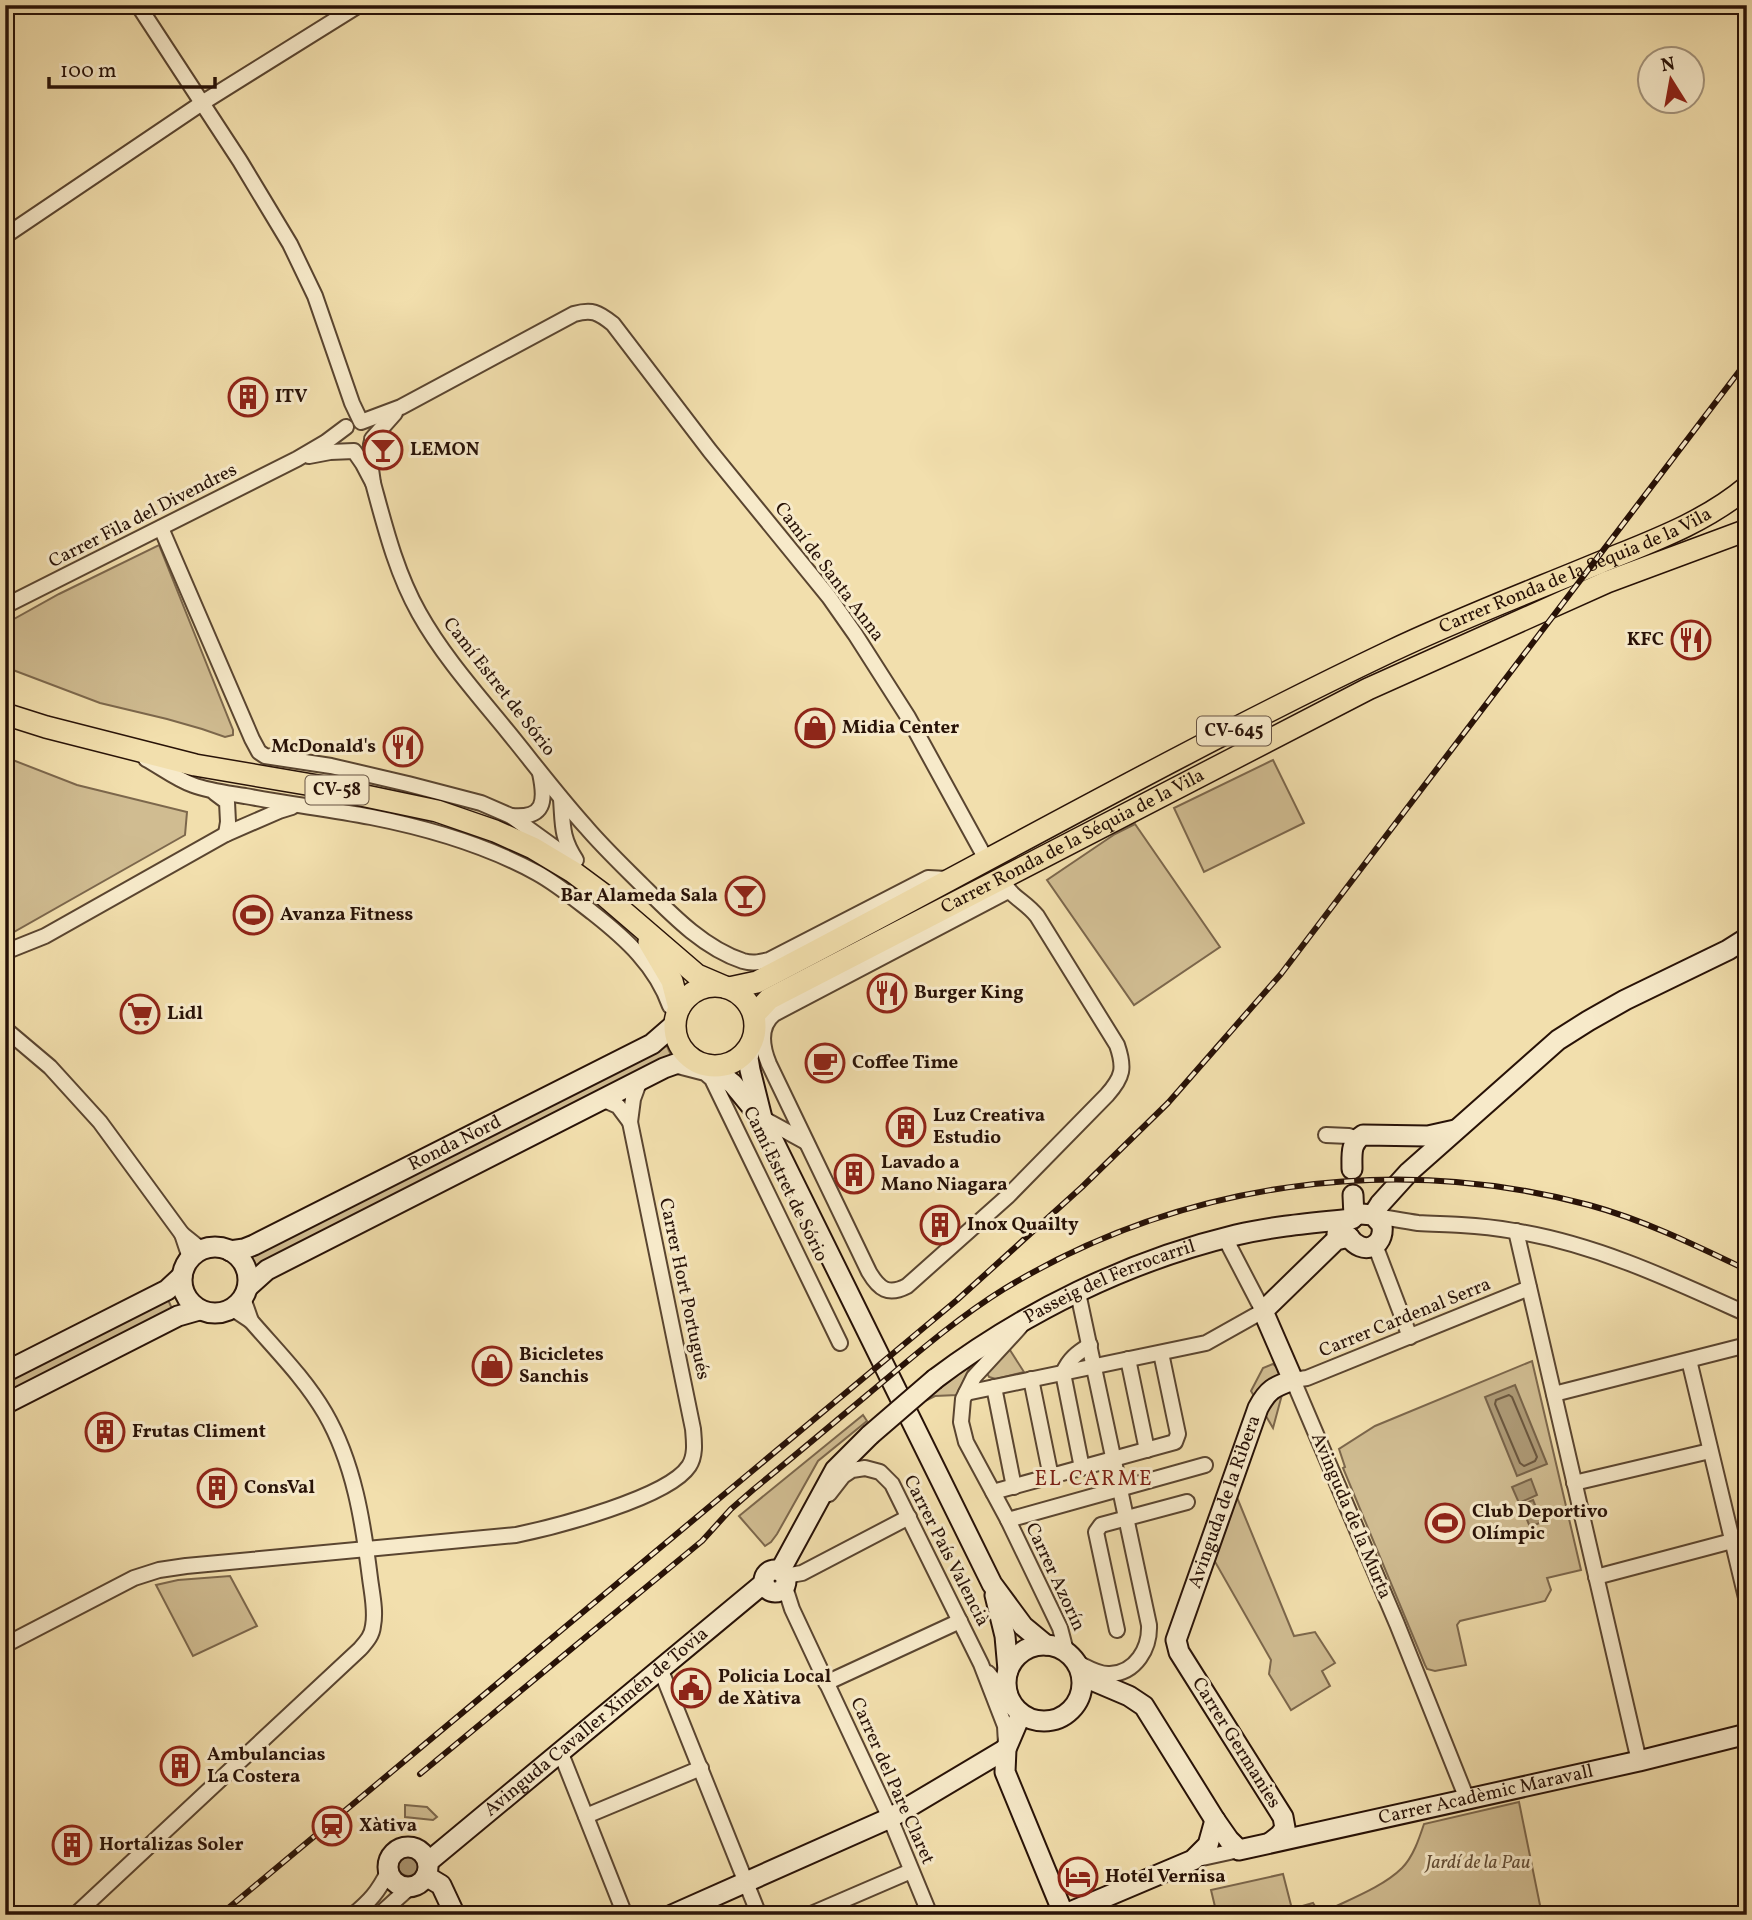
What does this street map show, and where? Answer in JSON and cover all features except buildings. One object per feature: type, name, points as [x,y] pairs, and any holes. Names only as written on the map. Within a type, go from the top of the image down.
[{"type":"main road","name":"Carrer Ronda de la Séquia de la Vila","points":[[727,988],[757,982],[1199,748],[1390,652],[1677,530],[1718,509],[1747,487]]},
{"type":"main road","name":"Carrer Ronda de la Séquia de la Vila","points":[[762,1016],[769,999],[1004,885],[1368,689],[1607,582],[1747,530]]},
{"type":"main road","name":"CV-58","points":[[5,714],[195,765],[379,798],[437,811],[474,823],[513,838],[550,857],[592,885],[696,975],[727,988]]},
{"type":"main road","name":"CV-58","points":[[641,928],[672,981],[677,1018]]},
{"type":"main road","name":"CV-645","points":[[677,1018],[686,998],[695,991],[706,987],[727,988]]},
{"type":"main road","points":[[677,1018],[677,1037],[692,1062],[722,1065],[734,1061],[744,1053],[751,1042],[755,1026],[762,1016],[740,994],[727,988]]},
{"type":"street","points":[[138,5],[255,185],[290,244],[323,317],[352,403],[353,424]]},
{"type":"street","points":[[5,236],[202,103],[359,5]]},
{"type":"street","name":"Carrer Fila del Divendres","points":[[5,606],[297,459],[353,424],[401,407],[574,314],[593,312],[612,324]]},
{"type":"street","name":"Camí de Santa Anna","points":[[612,324],[710,451],[829,597],[855,634],[918,734],[987,862]]},
{"type":"street","name":"Carrer Fila del Divendres","points":[[372,442],[401,407]]},
{"type":"street","points":[[353,424],[365,424],[372,430],[372,442],[363,450],[354,451],[346,445],[344,431],[353,424]]},
{"type":"street","name":"Camí Estret de Sório","points":[[372,442],[370,462],[373,483],[392,550],[411,597],[432,635],[561,799],[643,886]]},
{"type":"street","name":"Carrer Fila del Divendres","points":[[297,459],[330,452],[354,451]]},
{"type":"street","name":"Camí Estret de Sório","points":[[354,451],[373,483]]},
{"type":"street","points":[[161,528],[259,752],[265,756],[331,766],[431,789],[499,810],[575,858],[630,908],[659,942]]},
{"type":"street","points":[[126,748],[190,784],[297,806],[371,817],[438,833],[488,851],[539,874],[624,938],[659,980],[677,1018]]},
{"type":"street","points":[[511,817],[532,815],[540,808],[543,803],[540,772]]},
{"type":"street","points":[[212,790],[227,802],[229,822],[226,834]]},
{"type":"street","points":[[561,799],[562,831],[575,858]]},
{"type":"street","points":[[5,952],[45,936],[226,834],[297,806]]},
{"type":"street","points":[[575,858],[570,839],[575,831],[586,827]]},
{"type":"street","name":"Carrer Ronda de la Séquia de la Vila","points":[[643,886],[686,927],[713,946],[741,960],[755,963],[769,960],[928,878],[953,880]]},
{"type":"street","name":"Camí Estret de Sório","points":[[762,1016],[765,1024],[763,1049],[869,1272],[879,1286],[890,1291],[907,1286],[1008,1196],[1107,1095],[1121,1075],[1117,1045],[1037,916],[1004,885]]},
{"type":"street","name":"Carrer Ronda de la Séquia de la Vila","points":[[762,1016],[821,990],[1004,885]]},
{"type":"street","points":[[966,1393],[1206,1343],[1263,1311],[1336,1240],[1380,1203],[1409,1172],[1558,1040],[1588,1021],[1737,949],[1747,938]]},
{"type":"street","points":[[797,985],[821,990]]},
{"type":"street","name":"Ronda Nord","points":[[230,1251],[254,1245],[652,1044],[677,1018]]},
{"type":"street","points":[[5,1028],[50,1067],[100,1122],[182,1234],[191,1261],[182,1286],[191,1304],[200,1310],[211,1314],[222,1313],[241,1298],[248,1276],[239,1257],[230,1251]]},
{"type":"street","points":[[751,1042],[748,1058],[764,1121],[992,1584],[1023,1626],[1046,1644]]},
{"type":"street","points":[[692,1062],[733,1084],[764,1121],[806,1142]]},
{"type":"street","name":"Camí Estret de Sório","points":[[692,1062],[712,1079],[840,1343]]},
{"type":"street","name":"Ronda Nord","points":[[241,1298],[267,1270],[640,1080],[692,1062]]},
{"type":"street","name":"Carrer Hort Portugués","points":[[367,1550],[547,1529],[641,1497],[673,1481],[690,1465],[694,1453],[693,1429],[630,1122],[633,1099],[640,1080]]},
{"type":"street","points":[[602,1100],[618,1106],[630,1122]]},
{"type":"street","points":[[1352,1168],[1352,1147],[1356,1139],[1363,1135],[1428,1136],[1460,1129]]},
{"type":"street","points":[[1326,1135],[1356,1139]]},
{"type":"street","points":[[1409,1172],[1409,1164],[1428,1146],[1428,1136]]},
{"type":"street","points":[[1353,1195],[1361,1221]]},
{"type":"street","points":[[1361,1221],[1382,1225],[1378,1241],[1410,1337]]},
{"type":"street","name":"Passeig del Ferrocarril","points":[[1361,1221],[1352,1241],[1365,1248],[1399,1226],[1419,1223]]},
{"type":"street","name":"Passeig del Ferrocarril","points":[[870,1435],[935,1379],[995,1336],[1078,1293],[1159,1258],[1225,1238],[1303,1224],[1361,1221],[1463,1225],[1517,1231],[1620,1259],[1703,1293],[1745,1314]]},
{"type":"street","points":[[1517,1231],[1639,1761]]},
{"type":"street","name":"Avinguda de la Murta","points":[[1225,1238],[1263,1311],[1293,1380],[1397,1624],[1467,1799]]},
{"type":"street","name":"CV-645","points":[[191,1261],[211,1247],[230,1251]]},
{"type":"street","points":[[5,1372],[167,1290],[191,1261]]},
{"type":"street","name":"Carrer Cardenal Serra","points":[[1293,1380],[1307,1378],[1529,1288]]},
{"type":"street","points":[[1075,1664],[1096,1672],[1121,1672],[1139,1660],[1149,1637],[1149,1625],[1127,1518],[1078,1293]]},
{"type":"street","points":[[75,1915],[360,1649],[373,1631],[374,1613],[367,1550],[354,1480],[335,1432],[306,1384],[251,1321],[241,1298]]},
{"type":"street","points":[[5,1404],[178,1316],[200,1310]]},
{"type":"street","name":"Carrer Azorín","points":[[1027,1318],[979,1371],[966,1393],[961,1408],[963,1433],[1060,1628],[1075,1664]]},
{"type":"street","points":[[1082,1468],[1063,1373],[1072,1357],[1090,1345]]},
{"type":"street","points":[[1554,1394],[1747,1345]]},
{"type":"street","points":[[993,1492],[1171,1444],[1177,1440],[1161,1353]]},
{"type":"street","points":[[1128,1359],[1147,1450]]},
{"type":"street","points":[[1689,1360],[1747,1602]]},
{"type":"street","points":[[1031,1379],[1051,1477]]},
{"type":"street","name":"Avinguda de la Ribera","points":[[1176,1640],[1258,1408],[1270,1389],[1293,1380]]},
{"type":"street","points":[[994,1387],[1014,1487]]},
{"type":"street","name":"Avinguda Cavaller Ximén de Tovia","points":[[427,1869],[560,1751],[660,1668],[778,1579],[835,1470],[870,1435]]},
{"type":"street","points":[[1574,1483],[1710,1451]]},
{"type":"street","name":"Carrer Azorín","points":[[1007,1520],[1205,1465]]},
{"type":"street","name":"Avinguda Cavaller Ximén de Tovia","points":[[812,1513],[843,1476],[852,1470],[866,1468]]},
{"type":"street","name":"Carrer País Valencià","points":[[866,1468],[880,1472],[892,1484],[981,1664]]},
{"type":"street","points":[[1116,1630],[1096,1532],[1101,1525],[1187,1502]]},
{"type":"street","points":[[778,1579],[802,1573],[909,1517]]},
{"type":"street","points":[[1596,1577],[1732,1541]]},
{"type":"street","points":[[5,1645],[134,1578],[159,1570],[367,1550]]},
{"type":"street","name":"Carrer del Pare Claret","points":[[778,1579],[890,1818],[930,1915]]},
{"type":"street","points":[[992,1584],[1005,1636],[1008,1670],[1006,1691]]},
{"type":"street","points":[[826,1683],[960,1621]]},
{"type":"street","name":"Carrer Germanies","points":[[1176,1640],[1179,1652],[1283,1817],[1285,1828],[1271,1842]]},
{"type":"street","points":[[981,1664],[1004,1726],[1005,1772],[1064,1915],[1234,1845],[1215,1820],[1144,1706],[1129,1696],[1092,1682],[1056,1646],[1046,1644],[1023,1651],[1008,1670]]},
{"type":"street","points":[[981,1664],[1006,1691],[1021,1714],[1042,1721],[1064,1716],[1080,1699],[1083,1688],[1075,1664]]},
{"type":"street","points":[[660,1668],[760,1915]]},
{"type":"street","points":[[672,1915],[890,1818],[1006,1749],[1021,1714]]},
{"type":"street","name":"Carrer Acadèmic Maravall","points":[[1234,1845],[1271,1842],[1639,1761],[1747,1734]]},
{"type":"street","points":[[560,1751],[625,1915]]},
{"type":"street","points":[[586,1816],[701,1768]]},
{"type":"street","points":[[1193,1860],[1208,1845],[1215,1820]]},
{"type":"street","points":[[353,1915],[373,1899],[381,1887],[388,1872],[389,1858],[400,1848],[414,1847],[420,1851],[427,1869],[443,1888],[455,1915]]},
{"type":"street","points":[[379,1915],[410,1888],[416,1886],[427,1869]]},
{"type":"street","points":[[809,1915],[911,1871]]},
{"type":"street","points":[[388,1872],[396,1884],[410,1888]]},
{"type":"green space","points":[[159,545],[233,735],[225,737],[167,719],[100,703],[5,667],[5,624]]},
{"type":"green space","points":[[5,757],[77,785],[187,812],[185,835],[5,937]]},
{"type":"green space","points":[[1273,760],[1304,823],[1204,872],[1174,808]]},
{"type":"green space","points":[[1135,824],[1220,947],[1134,1005],[1047,880],[1115,834]]},
{"type":"green space","points":[[665,1042],[672,1057],[256,1272],[248,1255]]},
{"type":"green space","points":[[166,1295],[173,1311],[5,1398],[5,1378]]},
{"type":"green space","points":[[1008,1347],[1024,1372],[996,1379],[989,1377],[987,1373]]},
{"type":"green space","points":[[973,1360],[957,1395],[935,1396],[917,1405]]},
{"type":"green space","name":"Club Deportivo Olímpic","points":[[1532,1361],[1581,1570],[1547,1578],[1551,1590],[1545,1601],[1460,1621],[1457,1625],[1466,1665],[1435,1671],[1427,1669],[1343,1468],[1345,1467],[1339,1449],[1375,1426]]},
{"type":"green space","points":[[1273,1364],[1287,1376],[1273,1428],[1251,1391],[1263,1368]]},
{"type":"green space","points":[[863,1415],[867,1421],[818,1461],[777,1534],[765,1546],[739,1516]]},
{"type":"green space","points":[[1236,1495],[1294,1636],[1315,1632],[1335,1663],[1322,1671],[1330,1686],[1291,1710],[1269,1674],[1271,1660],[1214,1560]]},
{"type":"green space","points":[[230,1576],[257,1626],[193,1656],[156,1585],[178,1580]]},
{"type":"green space","name":"Jardí de la Pau","points":[[1519,1802],[1542,1915],[1217,1915],[1211,1890],[1283,1874],[1292,1909],[1313,1903],[1320,1914],[1374,1888],[1394,1875],[1409,1859],[1424,1824]]},
{"type":"green space","points":[[405,1805],[427,1807],[437,1817],[433,1820],[405,1817]]},
{"type":"water","points":[[1515,1385],[1547,1464],[1517,1476],[1485,1397]]},
{"type":"water","points":[[1531,1479],[1537,1495],[1519,1503],[1512,1487]]},
{"type":"water","points":[[1533,1500],[1542,1522],[1530,1527],[1521,1505]]},
{"type":"water","points":[[409,1852],[417,1856],[421,1864],[417,1872],[409,1876],[401,1872],[397,1864],[401,1856]]},
{"type":"railway","points":[[220,1915],[957,1300],[1082,1187],[1168,1103],[1281,974],[1747,361]]},
{"type":"railway","points":[[420,1774],[702,1541],[731,1509],[754,1489],[958,1321],[1004,1289],[1071,1253],[1141,1224],[1214,1202],[1288,1187],[1363,1180],[1439,1181],[1514,1189],[1589,1205],[1689,1242],[1747,1270]]},
{"type":"place","name":"ITV","points":[[248,397]]},
{"type":"place","name":"LEMON","points":[[383,450]]},
{"type":"place","name":"KFC","points":[[1691,640]]},
{"type":"place","name":"Midia Center","points":[[815,728]]},
{"type":"place","name":"McDonald's","points":[[403,747]]},
{"type":"place","name":"Bar Alameda Sala","points":[[745,896]]},
{"type":"place","name":"Avanza Fitness","points":[[253,915]]},
{"type":"place","name":"Burger King","points":[[887,993]]},
{"type":"place","name":"Lidl","points":[[140,1014]]},
{"type":"place","name":"Coffee Time","points":[[825,1063]]},
{"type":"place","name":"Luz Creativa Estudio","points":[[906,1127]]},
{"type":"place","name":"Lavado a Mano Niagara","points":[[854,1174]]},
{"type":"place","name":"Inox Quailty","points":[[940,1225]]},
{"type":"place","name":"Bicicletes Sanchis","points":[[492,1366]]},
{"type":"place","name":"Frutas Climent","points":[[105,1432]]},
{"type":"place","name":"ConsVal","points":[[217,1488]]},
{"type":"place","name":"Club Deportivo Olímpic","points":[[1445,1523]]},
{"type":"place","name":"Policia Local de Xàtiva","points":[[691,1688]]},
{"type":"place","name":"Ambulancias La Costera","points":[[180,1766]]},
{"type":"place","name":"Xàtiva","points":[[332,1826]]},
{"type":"place","name":"Hortalizas Soler","points":[[72,1845]]},
{"type":"place","name":"Hotel Vernisa","points":[[1078,1877]]},
{"type":"district","name":"EL CARME","points":[[1094,1479]]}]
